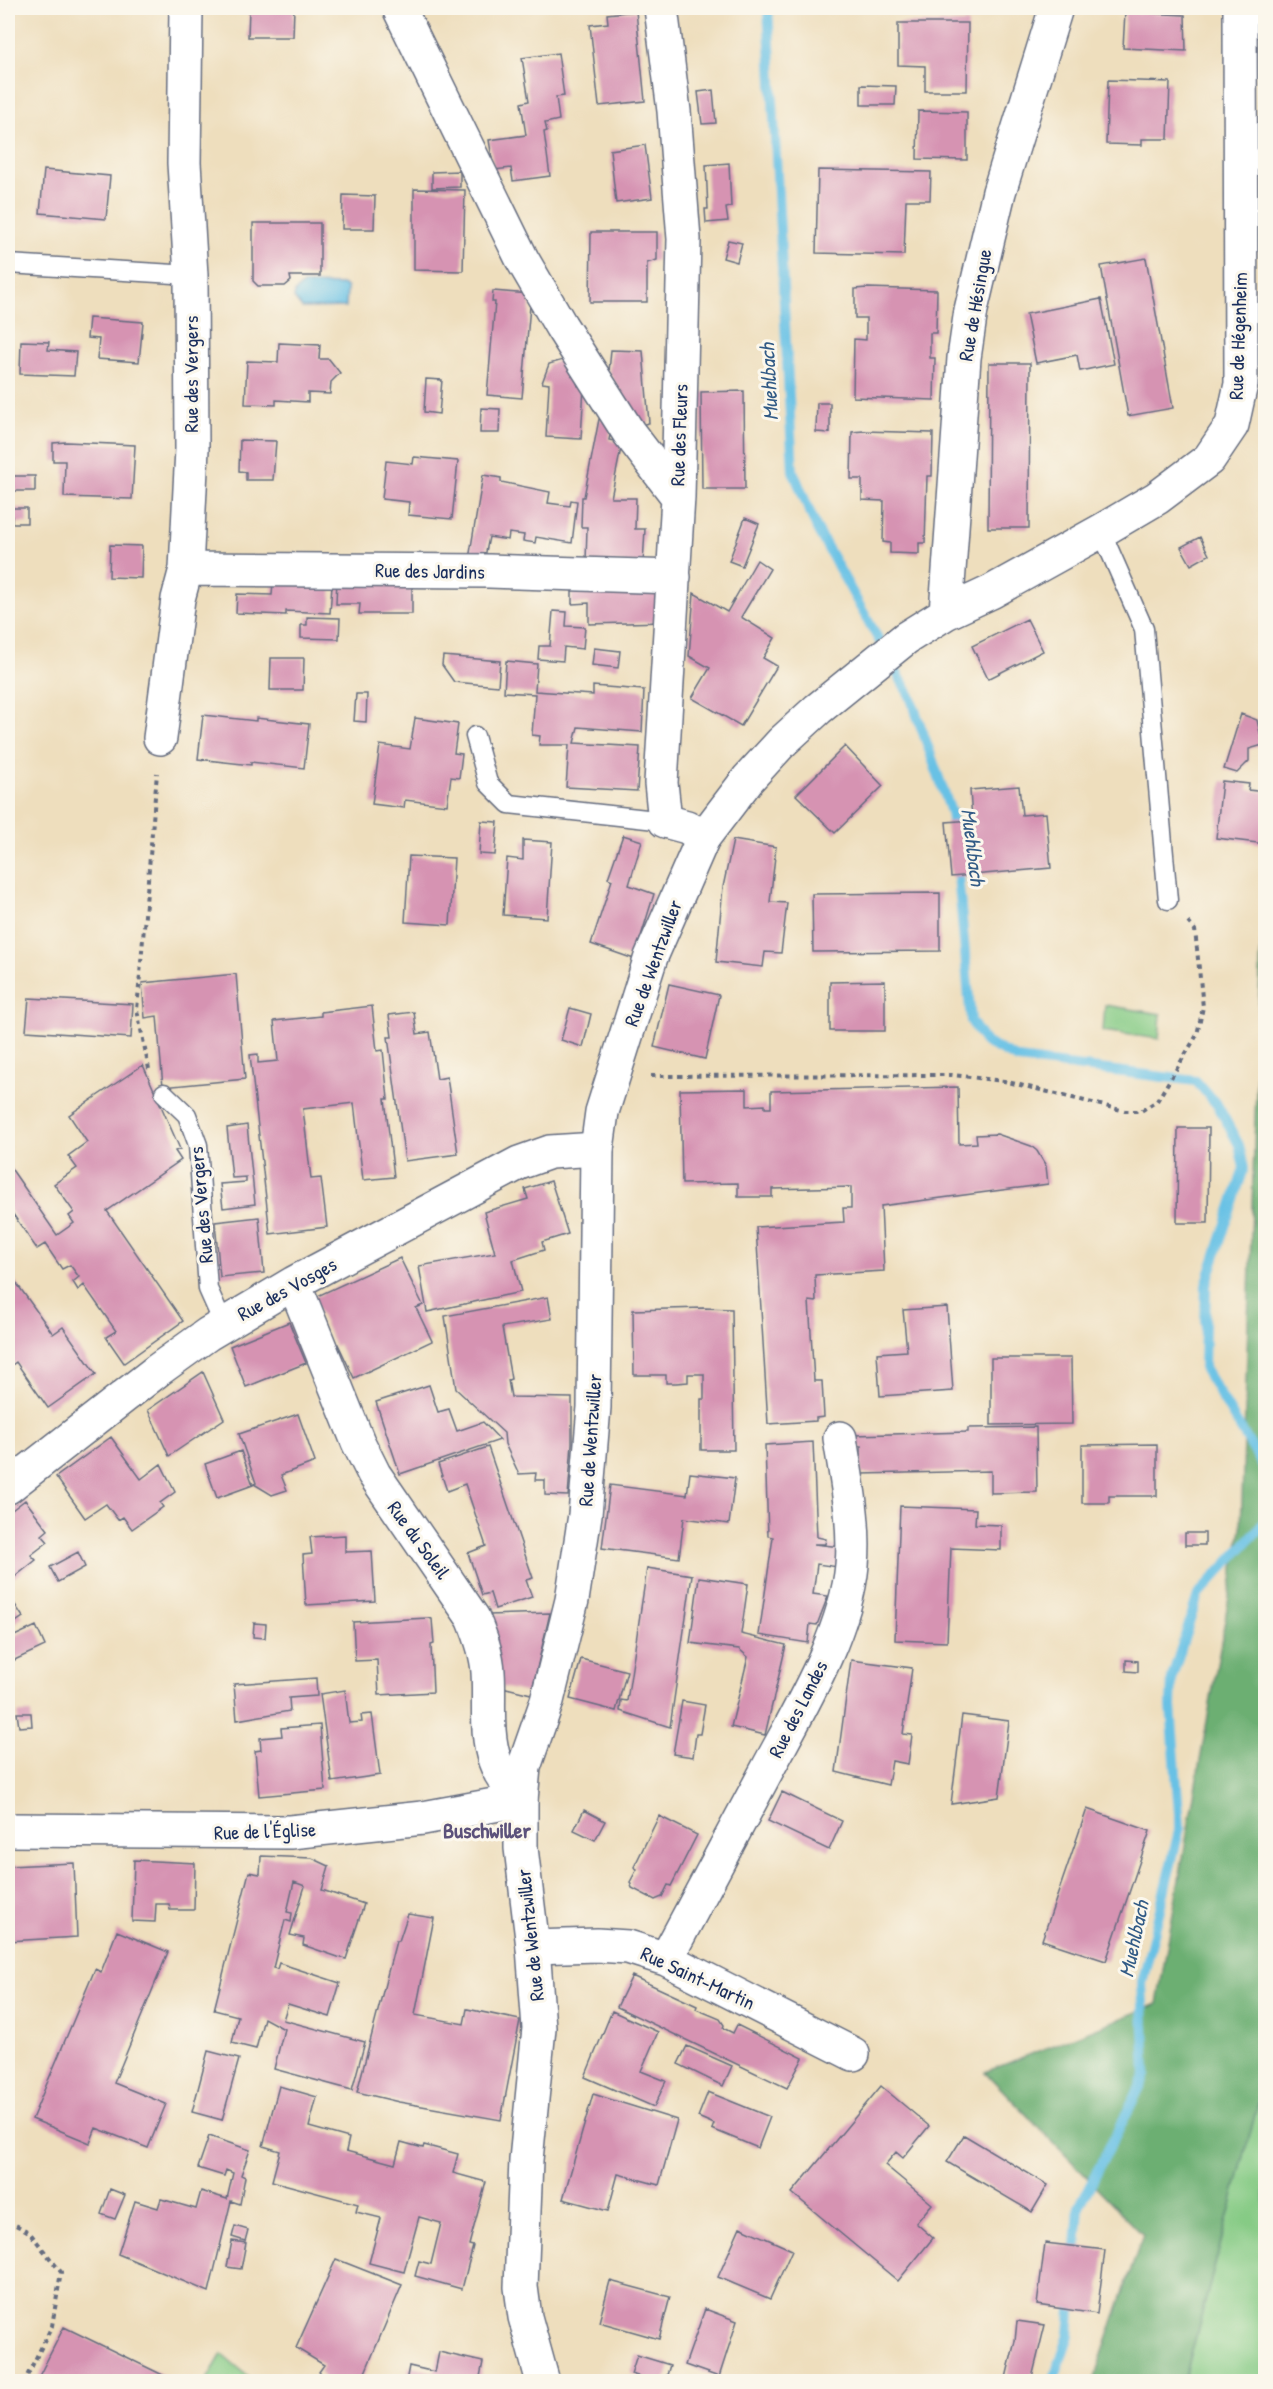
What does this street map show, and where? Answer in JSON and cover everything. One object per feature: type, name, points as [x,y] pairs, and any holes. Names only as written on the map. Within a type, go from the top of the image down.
[{"type":"street","name":"Rue des Vergers","points":[[160,738],[178,599],[186,568],[192,450],[191,275],[184,163],[186,8]]},
{"type":"street","points":[[399,8],[512,239],[544,298],[629,433],[678,497]]},
{"type":"street","name":"Rue des Fleurs","points":[[661,8],[674,111],[684,239],[678,497],[661,783],[665,821]]},
{"type":"street","name":"Rue de Hésingue","points":[[946,612],[964,358],[971,310],[999,192],[1056,8]]},
{"type":"street","name":"Rue de Hégenheim","points":[[946,612],[991,592],[1157,498],[1209,459],[1232,425],[1241,384],[1240,8]]},
{"type":"street","name":"Rue des Jardins","points":[[186,568],[489,571],[674,577]]},
{"type":"street","name":"Rue de Wentzwiller","points":[[543,2382],[530,2340],[521,2287],[526,2160],[538,2046],[537,1993],[521,1848],[521,1800],[524,1767],[547,1701],[567,1622],[585,1515],[594,1407],[597,1149],[602,1112],[651,957],[703,838],[748,779],[782,742],[906,638],[946,612]]},
{"type":"street","points":[[665,821],[687,827],[703,838]]},
{"type":"street","name":"Rue des Vosges","points":[[8,1487],[158,1370],[224,1325],[294,1283],[519,1163],[550,1152],[597,1149]]},
{"type":"street","name":"Rue du Soleil","points":[[294,1283],[354,1434],[374,1474],[473,1618],[480,1634],[488,1670],[491,1745],[495,1761],[506,1782],[521,1800]]},
{"type":"street","name":"Rue des Landes","points":[[666,1959],[796,1717],[842,1614],[852,1565],[853,1538],[840,1438]]},
{"type":"street","name":"Rue de l'Église","points":[[8,1830],[290,1832],[423,1818],[521,1800]]},
{"type":"street","name":"Rue Saint-Martin","points":[[533,1947],[597,1945],[628,1947],[666,1959],[853,2054]]},
{"type":"lane","points":[[8,264],[191,275]]},
{"type":"lane","points":[[1101,531],[1144,629],[1168,900]]},
{"type":"lane","points":[[475,736],[488,783],[509,804],[665,821]]},
{"type":"lane","name":"Rue des Vergers","points":[[164,1093],[187,1115],[198,1145],[208,1289],[224,1325]]},
{"type":"path","points":[[160,738],[137,1010],[148,1068],[164,1093]]},
{"type":"path","points":[[613,1074],[682,1077],[952,1075],[1004,1081],[1125,1111],[1141,1111],[1157,1101],[1197,1035],[1203,1007],[1196,930],[1168,900]]},
{"type":"path","points":[[8,2221],[29,2232],[61,2272],[52,2326],[24,2382]]},
{"type":"green space","points":[[1265,942],[1265,2077],[1184,2381],[1093,2381],[1143,2235],[985,2072],[1157,2004],[1241,1529],[1261,943]]},
{"type":"green space","points":[[1105,1005],[1161,1014],[1159,1039],[1103,1031]]},
{"type":"green space","points":[[1265,2077],[1265,2381],[1184,2381]]},
{"type":"green space","points":[[222,2354],[254,2381],[206,2381]]},
{"type":"water","points":[[303,284],[344,285],[347,288],[346,307],[302,308],[294,298],[295,292]]},
{"type":"building","points":[[249,8],[294,8],[293,37],[248,37]]},
{"type":"building","points":[[636,11],[645,101],[599,106],[590,25],[608,23],[607,14]]},
{"type":"building","points":[[1125,12],[1185,15],[1186,51],[1123,48]]},
{"type":"building","points":[[898,23],[968,23],[967,91],[925,91],[925,66],[898,65]]},
{"type":"building","points":[[558,53],[564,96],[556,97],[559,120],[545,123],[547,131],[544,132],[550,176],[513,181],[511,168],[494,170],[489,140],[526,135],[521,103],[529,101],[522,58]]},
{"type":"building","points":[[1108,80],[1170,82],[1168,139],[1142,139],[1142,145],[1106,144]]},
{"type":"building","points":[[861,85],[896,86],[895,105],[861,105]]},
{"type":"building","points":[[713,90],[716,123],[702,124],[698,92]]},
{"type":"building","points":[[918,111],[967,112],[967,160],[917,159]]},
{"type":"building","points":[[645,145],[652,198],[616,203],[610,150]]},
{"type":"building","points":[[729,163],[731,207],[726,208],[728,221],[706,223],[705,209],[708,209],[706,165]]},
{"type":"building","points":[[44,170],[110,176],[106,219],[40,213]]},
{"type":"building","points":[[818,170],[931,172],[930,200],[906,200],[904,255],[816,253]]},
{"type":"building","points":[[460,171],[460,187],[432,188],[432,172]]},
{"type":"building","points":[[414,189],[465,190],[463,271],[414,270]]},
{"type":"building","points":[[343,195],[375,196],[374,229],[342,229]]},
{"type":"building","points":[[253,223],[320,223],[320,276],[290,276],[291,281],[285,286],[258,286],[253,281]]},
{"type":"building","points":[[591,232],[657,232],[657,260],[647,263],[647,302],[590,302]]},
{"type":"building","points":[[728,240],[742,243],[737,262],[723,258]]},
{"type":"building","points":[[1146,258],[1173,408],[1128,416],[1101,266]]},
{"type":"building","points":[[855,289],[937,290],[936,333],[930,333],[930,358],[935,358],[934,400],[853,397],[854,339],[866,340],[866,318],[855,318]]},
{"type":"building","points":[[493,291],[531,294],[522,398],[487,395],[495,302],[492,302]]},
{"type":"building","points":[[1101,299],[1114,364],[1080,371],[1077,355],[1036,363],[1026,314]]},
{"type":"building","points":[[89,318],[143,322],[139,362],[97,359],[99,339],[87,338]]},
{"type":"building","points":[[21,341],[49,342],[48,350],[76,352],[74,376],[20,374]]},
{"type":"building","points":[[279,343],[320,345],[319,359],[329,359],[340,373],[331,382],[330,394],[308,393],[308,402],[276,400],[276,405],[245,404],[247,361],[278,362]]},
{"type":"building","points":[[611,350],[643,351],[649,423],[640,425],[609,372]]},
{"type":"building","points":[[570,358],[578,386],[584,386],[581,439],[546,437],[549,384],[542,383],[549,364]]},
{"type":"building","points":[[989,363],[1030,363],[1029,528],[988,528]]},
{"type":"building","points":[[426,379],[442,380],[439,414],[424,412]]},
{"type":"building","points":[[744,391],[745,489],[702,489],[701,392]]},
{"type":"building","points":[[817,403],[830,403],[830,433],[816,432]]},
{"type":"building","points":[[481,408],[500,409],[499,433],[480,433]]},
{"type":"building","points":[[599,419],[613,421],[609,440],[622,443],[611,498],[636,498],[635,529],[645,529],[643,564],[586,562],[587,527],[581,527],[582,497],[584,497]]},
{"type":"building","points":[[852,432],[933,433],[932,476],[927,476],[925,543],[919,543],[919,554],[890,553],[890,543],[883,542],[884,501],[862,500],[862,479],[851,479]]},
{"type":"building","points":[[240,440],[276,441],[273,480],[246,480],[246,472],[239,471]]},
{"type":"building","points":[[53,443],[135,445],[132,499],[64,497],[65,461],[53,461]]},
{"type":"building","points":[[414,457],[458,461],[452,519],[408,515],[409,502],[382,499],[386,461],[413,464]]},
{"type":"building","points":[[483,475],[501,478],[501,482],[550,492],[548,503],[570,506],[571,500],[577,501],[572,543],[536,537],[535,543],[523,541],[524,535],[509,533],[508,540],[489,537],[484,562],[469,559]]},
{"type":"building","points":[[11,476],[35,476],[35,491],[11,491]]},
{"type":"building","points":[[12,508],[27,508],[27,523],[12,523]]},
{"type":"building","points":[[745,518],[759,524],[742,566],[729,561]]},
{"type":"building","points":[[1200,537],[1209,555],[1191,565],[1181,547]]},
{"type":"building","points":[[110,545],[142,546],[141,578],[109,577]]},
{"type":"building","points":[[757,560],[770,569],[741,617],[775,638],[763,658],[777,666],[741,726],[692,698],[710,668],[689,656],[694,593],[727,612]]},
{"type":"building","points":[[337,578],[412,579],[412,614],[359,614],[360,604],[336,604]]},
{"type":"building","points":[[273,583],[332,585],[330,613],[286,611],[286,615],[236,613],[237,594],[272,595]]},
{"type":"building","points":[[572,583],[661,586],[663,622],[589,624],[589,603],[572,604]]},
{"type":"building","points":[[553,611],[567,612],[566,626],[585,627],[583,649],[564,647],[563,661],[538,659],[539,646],[550,646]]},
{"type":"building","points":[[307,617],[340,618],[339,639],[301,638],[301,625],[307,625]]},
{"type":"building","points":[[1027,619],[1043,651],[988,679],[972,646]]},
{"type":"building","points":[[594,648],[620,651],[618,668],[592,665]]},
{"type":"building","points":[[443,656],[500,661],[498,686],[454,682],[442,665]]},
{"type":"building","points":[[271,658],[304,658],[303,690],[270,690]]},
{"type":"building","points":[[506,661],[537,664],[535,691],[593,695],[593,686],[644,690],[642,732],[578,727],[574,743],[640,747],[637,791],[566,787],[569,745],[539,745],[540,736],[532,735],[535,694],[504,692]]},
{"type":"building","points":[[356,694],[367,694],[366,722],[354,721]]},
{"type":"building","points":[[1241,714],[1257,720],[1263,745],[1249,749],[1249,761],[1237,773],[1224,769]]},
{"type":"building","points":[[203,715],[309,724],[304,768],[198,759]]},
{"type":"building","points":[[415,718],[458,724],[454,753],[462,754],[459,778],[451,777],[447,805],[405,800],[404,808],[372,804],[380,745],[410,749]]},
{"type":"building","points":[[845,746],[883,786],[835,833],[796,795]]},
{"type":"building","points":[[1222,781],[1249,784],[1248,790],[1266,792],[1266,844],[1216,838]]},
{"type":"building","points":[[1019,786],[1022,815],[1046,813],[1051,868],[951,877],[946,822],[972,820],[970,790]]},
{"type":"building","points":[[481,821],[498,822],[495,855],[479,854]]},
{"type":"building","points":[[623,835],[642,841],[629,885],[654,894],[634,959],[591,944],[612,880],[608,878]]},
{"type":"building","points":[[523,840],[552,842],[547,918],[503,915],[507,858],[523,860]]},
{"type":"building","points":[[733,840],[776,847],[770,902],[787,903],[781,953],[765,952],[763,967],[716,962],[723,887]]},
{"type":"building","points":[[409,856],[454,858],[450,925],[405,922]]},
{"type":"building","points":[[940,893],[940,951],[813,952],[812,894]]},
{"type":"building","points":[[236,974],[245,1079],[163,1087],[157,1016],[145,1018],[142,983]]},
{"type":"building","points":[[885,981],[885,1031],[830,1031],[830,982]]},
{"type":"building","points":[[669,984],[719,995],[705,1059],[654,1047]]},
{"type":"building","points":[[29,998],[133,1004],[131,1038],[26,1031]]},
{"type":"building","points":[[372,1006],[377,1051],[383,1050],[388,1099],[385,1099],[394,1177],[363,1180],[354,1103],[303,1109],[311,1179],[321,1178],[327,1227],[270,1234],[250,1055],[258,1054],[258,1063],[278,1061],[274,1021],[321,1016],[321,1012]]},
{"type":"building","points":[[570,1008],[591,1014],[583,1047],[561,1040]]},
{"type":"building","points":[[414,1012],[417,1034],[430,1032],[437,1079],[447,1077],[458,1154],[405,1161],[388,1037],[392,1037],[389,1015]]},
{"type":"building","points":[[143,1065],[180,1149],[175,1151],[181,1160],[107,1211],[183,1321],[124,1363],[106,1337],[116,1331],[84,1285],[78,1290],[73,1282],[79,1277],[70,1265],[62,1269],[45,1244],[37,1249],[8,1207],[8,1164],[57,1235],[74,1223],[69,1216],[74,1212],[54,1184],[77,1168],[68,1156],[87,1142],[69,1115]]},
{"type":"building","points":[[958,1087],[959,1144],[977,1143],[976,1135],[997,1134],[1031,1146],[1046,1166],[1048,1184],[881,1206],[884,1271],[815,1275],[816,1302],[809,1301],[814,1381],[822,1381],[824,1417],[816,1418],[816,1421],[768,1424],[756,1227],[844,1222],[843,1208],[851,1208],[851,1187],[772,1189],[772,1197],[738,1197],[738,1183],[682,1184],[680,1090],[747,1089],[747,1106],[765,1105],[765,1108],[771,1108],[771,1091]]},
{"type":"building","points":[[247,1125],[255,1204],[223,1208],[220,1184],[246,1182],[246,1177],[232,1178],[227,1128]]},
{"type":"building","points":[[1178,1128],[1209,1128],[1208,1223],[1177,1223]]},
{"type":"building","points":[[551,1181],[568,1234],[542,1242],[544,1250],[513,1260],[521,1292],[427,1312],[419,1266],[495,1253],[484,1212],[528,1199],[525,1189]]},
{"type":"building","points":[[259,1217],[264,1273],[220,1277],[215,1222]]},
{"type":"building","points":[[400,1258],[423,1305],[416,1308],[432,1341],[354,1378],[338,1344],[335,1346],[313,1298]]},
{"type":"building","points":[[15,1281],[53,1334],[63,1327],[96,1374],[48,1408],[16,1362],[8,1368],[8,1288]]},
{"type":"building","points":[[548,1297],[552,1319],[502,1327],[511,1379],[508,1380],[511,1397],[572,1398],[572,1443],[568,1496],[545,1495],[545,1480],[535,1480],[536,1473],[519,1474],[505,1444],[504,1433],[456,1389],[445,1316]]},
{"type":"building","points":[[947,1307],[953,1391],[880,1396],[877,1353],[907,1351],[903,1310]]},
{"type":"building","points":[[732,1309],[734,1450],[701,1450],[701,1399],[704,1399],[704,1374],[688,1374],[688,1382],[676,1383],[666,1383],[666,1375],[634,1375],[633,1310]]},
{"type":"building","points":[[289,1322],[306,1363],[246,1387],[230,1346]]},
{"type":"building","points":[[991,1358],[1071,1358],[1072,1424],[991,1425]]},
{"type":"building","points":[[203,1372],[224,1419],[169,1456],[148,1410]]},
{"type":"building","points":[[429,1385],[438,1412],[449,1409],[457,1431],[483,1422],[500,1440],[400,1474],[376,1402]]},
{"type":"building","points":[[298,1414],[315,1462],[281,1475],[287,1490],[272,1495],[254,1484],[256,1483],[239,1434]]},
{"type":"building","points":[[1036,1427],[1037,1492],[991,1493],[991,1471],[861,1474],[861,1446],[854,1446],[854,1435],[968,1432],[968,1428]]},
{"type":"building","points":[[111,1437],[141,1479],[161,1464],[175,1492],[160,1503],[163,1507],[132,1529],[123,1517],[118,1520],[106,1504],[85,1518],[56,1477]]},
{"type":"building","points":[[813,1442],[817,1537],[826,1539],[825,1544],[814,1544],[841,1547],[838,1567],[817,1564],[813,1594],[828,1596],[817,1625],[810,1624],[808,1643],[759,1635],[773,1537],[768,1536],[765,1445]]},
{"type":"building","points":[[1157,1444],[1157,1496],[1109,1496],[1109,1503],[1082,1503],[1082,1445]]},
{"type":"building","points":[[488,1447],[533,1578],[526,1580],[532,1597],[495,1609],[490,1593],[482,1595],[468,1553],[486,1546],[465,1484],[447,1491],[438,1464]]},
{"type":"building","points":[[241,1451],[253,1485],[217,1498],[205,1464]]},
{"type":"building","points":[[690,1473],[735,1478],[729,1524],[684,1518],[679,1558],[602,1548],[610,1485],[687,1495]]},
{"type":"building","points":[[25,1500],[48,1530],[42,1535],[48,1542],[31,1555],[36,1560],[11,1580],[8,1576],[8,1513]]},
{"type":"building","points":[[900,1506],[976,1509],[975,1524],[1001,1525],[1001,1550],[951,1548],[947,1642],[895,1640]]},
{"type":"building","points":[[1185,1533],[1205,1533],[1205,1545],[1185,1545]]},
{"type":"building","points":[[345,1535],[345,1552],[372,1551],[375,1601],[306,1605],[303,1555],[312,1554],[310,1537]]},
{"type":"building","points":[[78,1552],[85,1567],[58,1582],[50,1567]]},
{"type":"building","points":[[647,1568],[692,1575],[670,1727],[620,1711],[621,1700],[627,1701]]},
{"type":"building","points":[[699,1577],[748,1584],[741,1634],[786,1645],[765,1735],[731,1727],[748,1657],[739,1649],[690,1643]]},
{"type":"building","points":[[8,1594],[23,1617],[8,1627]]},
{"type":"building","points":[[550,1613],[531,1694],[502,1687],[489,1615]]},
{"type":"building","points":[[432,1619],[434,1644],[431,1645],[433,1692],[379,1695],[377,1660],[355,1661],[353,1622]]},
{"type":"building","points":[[254,1623],[266,1624],[265,1638],[253,1637]]},
{"type":"building","points":[[36,1626],[45,1646],[8,1663],[8,1639]]},
{"type":"building","points":[[581,1659],[627,1671],[616,1711],[570,1699]]},
{"type":"building","points":[[851,1660],[912,1668],[903,1734],[912,1735],[908,1764],[892,1761],[888,1785],[836,1772]]},
{"type":"building","points":[[1126,1660],[1138,1661],[1138,1672],[1126,1671]]},
{"type":"building","points":[[316,1678],[317,1696],[289,1698],[290,1711],[237,1720],[234,1684]]},
{"type":"building","points":[[345,1690],[349,1723],[362,1722],[361,1715],[372,1714],[380,1775],[332,1782],[320,1694]]},
{"type":"building","points":[[682,1701],[705,1705],[700,1734],[696,1734],[693,1757],[673,1754]]},
{"type":"building","points":[[17,1713],[31,1713],[32,1726],[19,1727]]},
{"type":"building","points":[[962,1715],[1009,1721],[999,1797],[951,1804]]},
{"type":"building","points":[[320,1725],[325,1790],[259,1796],[255,1751],[261,1750],[260,1738],[282,1736],[281,1728]]},
{"type":"building","points":[[782,1792],[842,1821],[829,1850],[768,1821]]},
{"type":"building","points":[[1087,1809],[1150,1831],[1106,1961],[1042,1940]]},
{"type":"building","points":[[584,1810],[605,1821],[595,1840],[574,1830]]},
{"type":"building","points":[[659,1816],[697,1835],[671,1886],[668,1885],[662,1897],[655,1900],[632,1888],[630,1882],[637,1869],[634,1867]]},
{"type":"building","points":[[261,1856],[312,1858],[329,1866],[322,1890],[364,1904],[346,1959],[338,1957],[303,1945],[304,1938],[290,1935],[305,1886],[294,1882],[287,1912],[292,1913],[291,1922],[285,1920],[273,1968],[277,1969],[279,1963],[340,1983],[330,2017],[288,2004],[283,2020],[365,2042],[352,2090],[274,2069],[284,2029],[264,2018],[256,2049],[232,2043],[238,2016],[214,2010],[249,1872],[260,1874]]},
{"type":"building","points":[[134,1860],[195,1863],[194,1910],[170,1910],[169,1904],[156,1904],[155,1922],[132,1921]]},
{"type":"building","points":[[74,1863],[77,1937],[8,1941],[8,1866]]},
{"type":"building","points":[[408,1914],[434,1918],[415,2015],[464,2024],[467,2009],[520,2020],[501,2120],[357,2092],[396,1941],[399,1941]]},
{"type":"building","points":[[117,1931],[168,1952],[114,2083],[166,2104],[148,2148],[96,2128],[90,2143],[32,2119],[95,1969],[101,1972]]},
{"type":"building","points":[[632,1976],[697,2006],[696,2009],[720,2019],[724,2025],[723,2028],[733,2033],[737,2025],[803,2058],[787,2088],[617,2007]]},
{"type":"building","points":[[612,2011],[658,2032],[641,2071],[666,2081],[654,2107],[585,2077]]},
{"type":"building","points":[[687,2046],[732,2066],[723,2086],[678,2064]]},
{"type":"building","points":[[208,2051],[239,2059],[222,2120],[192,2112]]},
{"type":"building","points":[[279,2086],[317,2097],[309,2127],[349,2138],[346,2151],[395,2164],[401,2142],[423,2148],[424,2145],[458,2154],[453,2173],[486,2182],[469,2245],[473,2246],[462,2289],[415,2276],[419,2261],[431,2264],[441,2223],[419,2217],[404,2272],[369,2263],[381,2218],[356,2212],[358,2204],[272,2181],[280,2151],[263,2146]]},
{"type":"building","points":[[881,2086],[929,2126],[903,2158],[896,2152],[885,2165],[932,2204],[916,2223],[933,2238],[898,2281],[792,2193]]},
{"type":"building","points":[[708,2092],[770,2117],[758,2148],[712,2129],[714,2124],[698,2117]]},
{"type":"building","points":[[593,2094],[677,2120],[659,2185],[618,2174],[608,2211],[563,2199]]},
{"type":"building","points":[[964,2135],[1048,2185],[1032,2212],[947,2162]]},
{"type":"building","points":[[209,2136],[250,2150],[241,2175],[245,2177],[240,2204],[231,2201],[209,2292],[118,2254],[135,2201],[158,2208],[161,2199],[196,2209],[201,2191],[227,2199],[233,2173],[226,2170],[224,2176],[198,2168]]},
{"type":"building","points":[[110,2189],[125,2195],[115,2219],[101,2214]]},
{"type":"building","points":[[235,2226],[248,2230],[245,2241],[232,2237]]},
{"type":"building","points":[[740,2227],[792,2250],[770,2299],[718,2277]]},
{"type":"building","points":[[232,2241],[246,2243],[241,2269],[227,2267]]},
{"type":"building","points":[[1045,2243],[1105,2250],[1097,2314],[1037,2305]]},
{"type":"building","points":[[336,2259],[402,2285],[361,2382],[329,2382],[319,2372],[324,2365],[296,2348]]},
{"type":"building","points":[[610,2281],[670,2297],[659,2339],[599,2322]]},
{"type":"building","points":[[705,2309],[737,2321],[719,2377],[685,2365]]},
{"type":"building","points":[[1017,2321],[1045,2325],[1031,2382],[1005,2382],[1015,2341]]},
{"type":"building","points":[[64,2327],[169,2378],[169,2382],[36,2382]]},
{"type":"building","points":[[439,2352],[483,2362],[479,2382],[406,2382],[409,2366],[435,2372]]},
{"type":"building","points":[[637,2355],[670,2365],[665,2382],[657,2382],[631,2374]]},
{"type":"waterway","name":"Muehlbach","points":[[768,8],[793,471],[817,529],[910,696],[951,812],[954,836]]},
{"type":"waterway","name":"Muehlbach","points":[[957,863],[971,1021],[985,1042],[1018,1059],[1196,1081],[1218,1106],[1239,1145],[1244,1168],[1206,1285],[1204,1368],[1266,1471]]},
{"type":"waterway","name":"Muehlbach","points":[[1075,2261],[1079,2207],[1146,2075],[1142,1983],[1180,1827],[1171,1706],[1172,1677],[1198,1595],[1266,1519]]},
{"type":"waterway","name":"Muehlbach","points":[[1053,2382],[1069,2335],[1072,2298]]},
{"type":"district","name":"Buschwiller","points":[[487,1830]]}]
